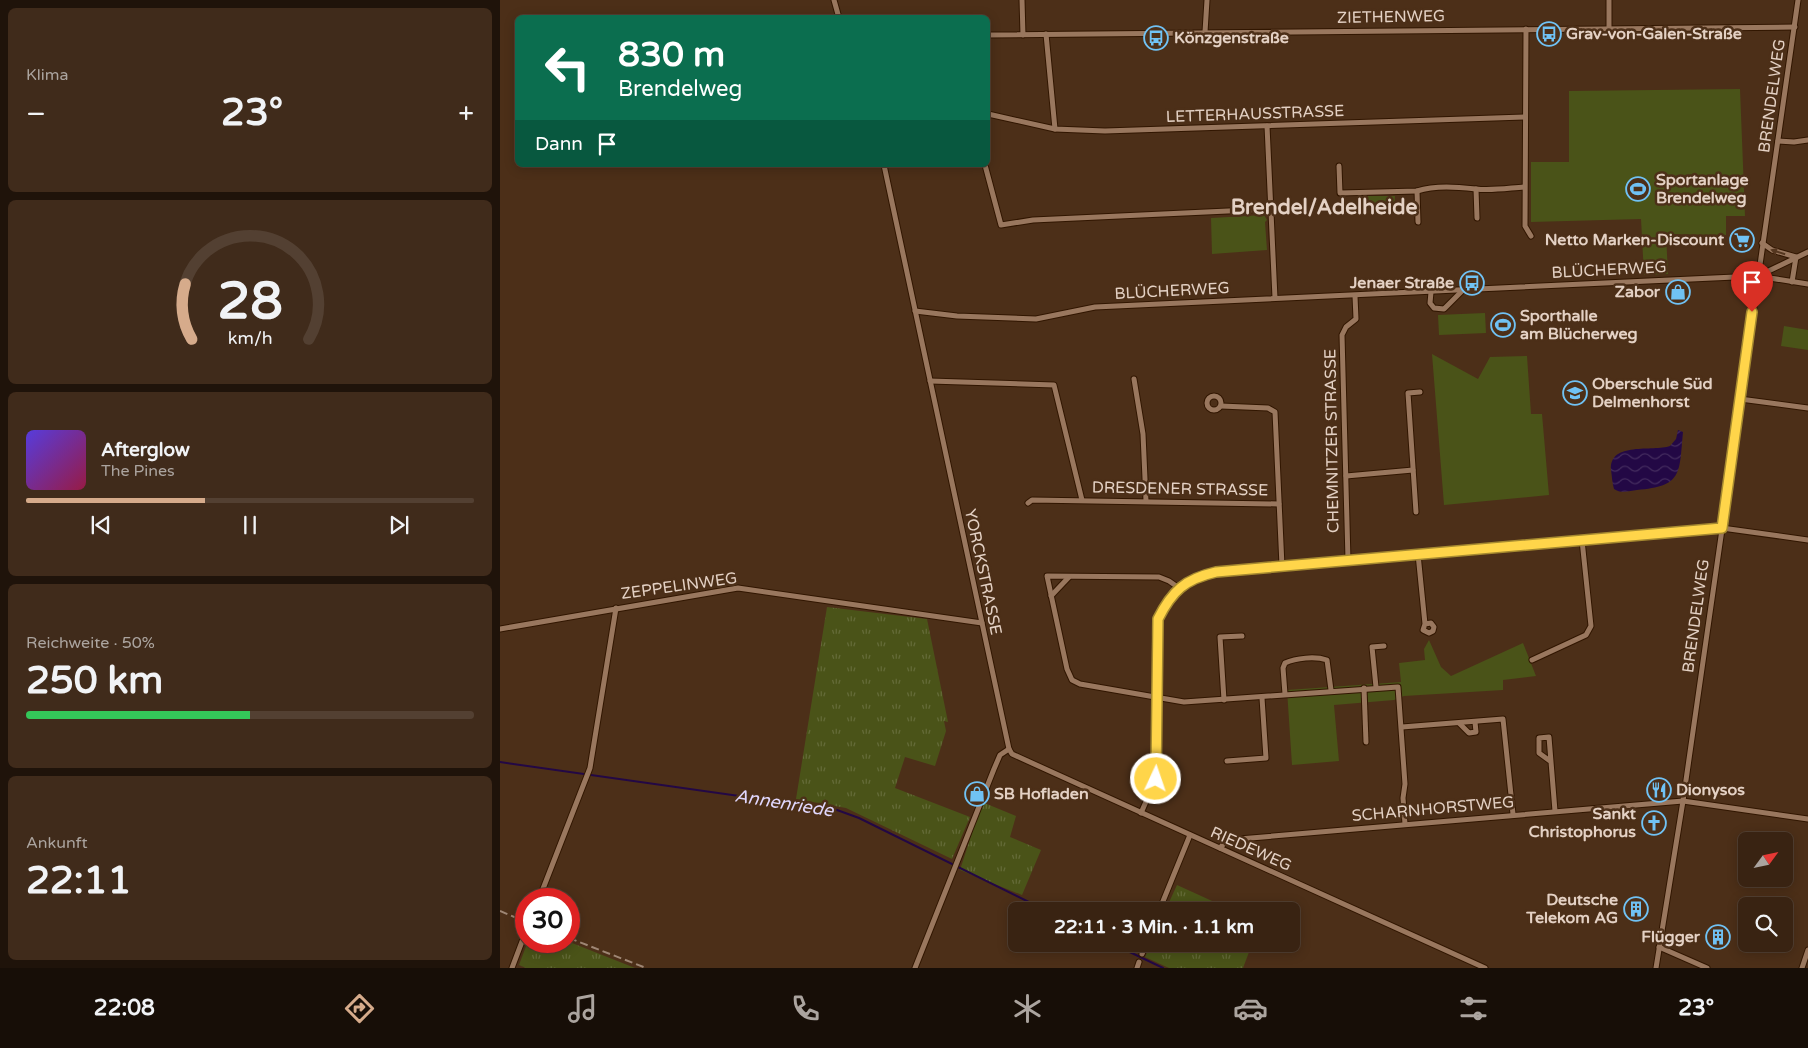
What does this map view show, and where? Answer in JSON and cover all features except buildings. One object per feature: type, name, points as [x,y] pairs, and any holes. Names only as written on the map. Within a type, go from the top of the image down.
[{"type":"street","points":[[834,0],[838,15]]},
{"type":"street","points":[[1022,0],[1023,35]]},
{"type":"street","points":[[1204,32],[1207,0]]},
{"type":"street","points":[[1609,0],[1609,28]]},
{"type":"street","name":"BRENDELWEG","points":[[1656,968],[1683,801],[1798,0]]},
{"type":"street","name":"ZIETHENWEG","points":[[990,35],[1795,26]]},
{"type":"street","points":[[1526,29],[1524,187],[1525,226],[1531,236]]},
{"type":"street","points":[[1046,34],[1055,129]]},
{"type":"street","name":"LETTERHAUSSTRASSE","points":[[990,114],[1055,129],[1105,131],[1524,118]]},
{"type":"street","points":[[1267,126],[1275,298]]},
{"type":"street","points":[[1778,141],[1794,142],[1808,140]]},
{"type":"street","points":[[1340,166],[1340,193],[1417,191],[1428,188],[1524,187]]},
{"type":"street","name":"YORCKSTRASSE","points":[[884,167],[1008,749]]},
{"type":"street","points":[[986,167],[1001,224],[1032,220],[1271,209]]},
{"type":"street","points":[[1476,189],[1477,218]]},
{"type":"street","points":[[1417,191],[1418,222]]},
{"type":"street","points":[[1762,243],[1772,250],[1796,257]]},
{"type":"street","points":[[1757,276],[1808,252]]},
{"type":"street","points":[[1792,282],[1796,257]]},
{"type":"street","points":[[1757,276],[1808,284]]},
{"type":"street","name":"BLÜCHERWEG","points":[[915,311],[957,316],[1036,319],[1095,307],[1757,276]]},
{"type":"street","points":[[1432,292],[1430,303],[1434,308],[1444,309],[1462,290]]},
{"type":"street","name":"CHEMNITZER STRASSE","points":[[1348,560],[1342,335],[1346,326],[1356,319],[1355,296]]},
{"type":"street","points":[[1134,379],[1143,434],[1146,500]]},
{"type":"street","name":"DRESDENER STRASSE","points":[[930,381],[1054,384],[1082,500]]},
{"type":"street","points":[[1416,512],[1408,393],[1420,392]]},
{"type":"street","points":[[1740,399],[1808,408]]},
{"type":"street","points":[[1221,406],[1268,408],[1274,412],[1282,566]]},
{"type":"street","points":[[1346,476],[1413,470]]},
{"type":"street","name":"DRESDENER STRASSE","points":[[1028,503],[1032,500],[1146,500],[1278,504]]},
{"type":"street","points":[[1141,813],[1156,779],[1158,619],[1166,602],[1179,588],[1198,576],[1216,572],[1722,528],[1808,540]]},
{"type":"street","points":[[1532,660],[1586,635],[1591,626],[1582,540]]},
{"type":"street","points":[[1418,554],[1425,624]]},
{"type":"street","points":[[1179,588],[1159,577],[1047,576],[1067,668],[1072,680],[1080,684],[1184,702],[1262,698],[1331,690],[1398,687],[1402,728],[1405,824]]},
{"type":"street","points":[[1051,596],[1069,576]]},
{"type":"street","name":"ZEPPELINWEG","points":[[500,630],[616,608],[738,588],[982,623]]},
{"type":"street","points":[[543,888],[590,768],[616,608]]},
{"type":"street","points":[[1224,700],[1220,637],[1242,636]]},
{"type":"street","points":[[1376,687],[1372,648],[1384,646]]},
{"type":"street","points":[[1285,694],[1283,668],[1285,663],[1292,660],[1321,658],[1327,660],[1331,690]]},
{"type":"street","points":[[1364,688],[1366,742]]},
{"type":"street","points":[[1228,761],[1266,758],[1262,698]]},
{"type":"street","points":[[1402,728],[1503,719],[1513,814]]},
{"type":"street","points":[[1459,723],[1469,733],[1476,732],[1475,722]]},
{"type":"street","points":[[916,968],[994,769],[1000,755],[1008,749]]},
{"type":"street","name":"RIEDEWEG","points":[[1008,749],[1012,754],[1485,968]]},
{"type":"street","points":[[1550,760],[1555,811]]},
{"type":"street","name":"SCHARNHORSTWEG","points":[[1220,848],[1226,840],[1513,814],[1683,801],[1808,819]]},
{"type":"street","points":[[1164,902],[1190,835]]},
{"type":"street","points":[[1659,947],[1707,968]]},
{"type":"street","points":[[1802,968],[1808,950]]},
{"type":"street","points":[[512,968],[518,953]]},
{"type":"green space","name":"Sportanlage Brendelweg","points":[[1740,89],[1745,216],[1726,216],[1726,235],[1666,234],[1668,274],[1644,275],[1641,219],[1531,222],[1531,162],[1569,162],[1569,91]]},
{"type":"green space","points":[[1368,196],[1395,196],[1394,214],[1360,213],[1361,205]]},
{"type":"green space","points":[[1264,215],[1267,220],[1265,222],[1267,250],[1212,254],[1211,218]]},
{"type":"green space","points":[[1485,313],[1486,333],[1439,335],[1438,315]]},
{"type":"green space","points":[[1784,326],[1808,330],[1808,350],[1781,346]]},
{"type":"green space","points":[[1432,354],[1478,379],[1490,357],[1527,356],[1531,414],[1542,414],[1549,495],[1444,505]]},
{"type":"green space","points":[[827,607],[927,619],[948,722],[944,721],[946,731],[935,766],[905,757],[895,788],[970,817],[952,859],[846,808],[796,799]]},
{"type":"green space","points":[[1429,640],[1441,667],[1451,676],[1523,643],[1536,676],[1503,680],[1503,690],[1404,696],[1394,700],[1334,705],[1339,761],[1292,765],[1287,690],[1401,682],[1399,663],[1425,660],[1424,649]]},
{"type":"green space","points":[[982,802],[1016,816],[1010,837],[1041,850],[1022,895],[960,870]]},
{"type":"green space","points":[[1177,885],[1214,902],[1169,902]]},
{"type":"green space","points":[[580,946],[635,968],[526,968],[519,965],[524,953],[580,953]]},
{"type":"green space","points":[[1147,952],[1249,952],[1243,968],[1169,968],[1145,957]]},
{"type":"water","points":[[1678,430],[1683,432],[1681,458],[1676,475],[1671,481],[1652,488],[1628,491],[1614,489],[1611,470],[1612,461],[1617,455],[1633,449],[1670,446],[1676,439]]},
{"type":"waterway","name":"Annenriede","points":[[500,762],[837,810],[859,818],[1029,902]]},
{"type":"waterway","name":"Annenriede","points":[[1130,952],[1163,968]]},
{"type":"railway","points":[[500,911],[515,917]]},
{"type":"railway","points":[[580,942],[646,968]]},
{"type":"place","name":"Grav-von-Galen-Straße","points":[[1549,34]]},
{"type":"place","name":"Könzgenstraße","points":[[1156,38]]},
{"type":"place","name":"Sportanlage Brendelweg","points":[[1638,189]]},
{"type":"place","name":"Netto Marken-Discount","points":[[1742,240]]},
{"type":"place","name":"Jenaer Straße","points":[[1472,283]]},
{"type":"place","name":"Zabor","points":[[1678,292]]},
{"type":"place","name":"Sporthalle am Blücherweg","points":[[1503,325]]},
{"type":"place","name":"Oberschule Süd Delmenhorst","points":[[1575,393]]},
{"type":"place","name":"Dionysos","points":[[1659,790]]},
{"type":"place","name":"SB Hofladen","points":[[977,794]]},
{"type":"place","name":"Sankt Christophorus","points":[[1654,823]]},
{"type":"place","name":"Deutsche Telekom AG","points":[[1636,909]]},
{"type":"place","name":"Flügger","points":[[1718,937]]},
{"type":"district","name":"Brendel/Adelheide","points":[[1324,207]]},
{"type":"route","points":[[1156,779],[1156,645],[1158,619],[1166,602],[1179,588],[1198,576],[1216,572],[1722,528],[1752,312]]}]
